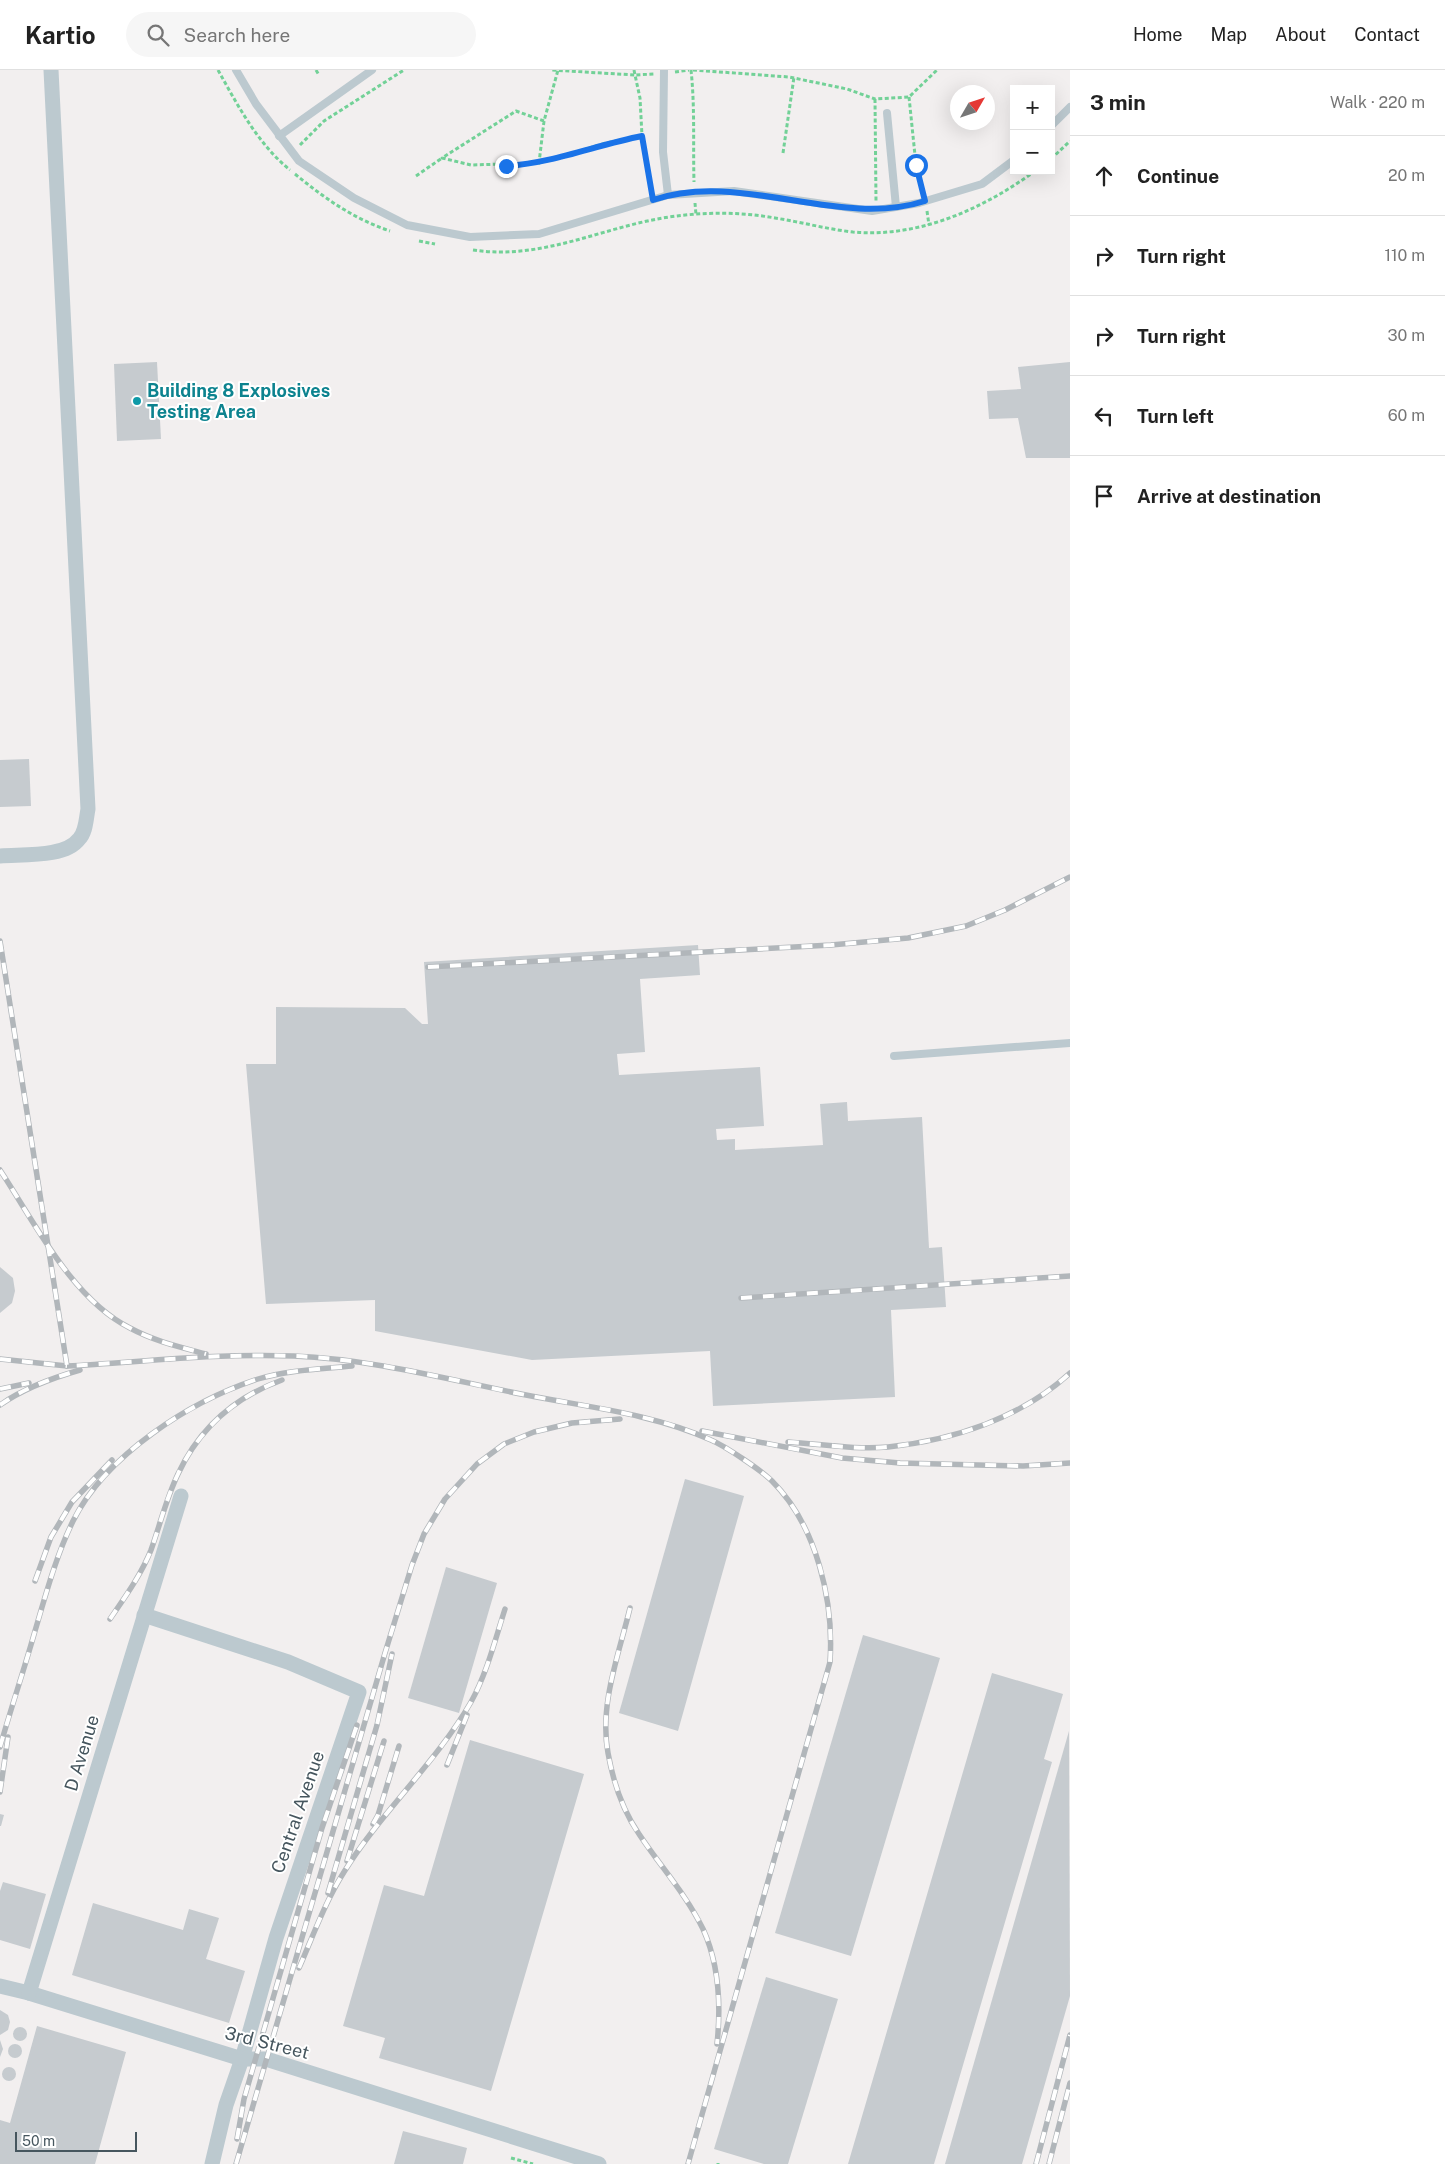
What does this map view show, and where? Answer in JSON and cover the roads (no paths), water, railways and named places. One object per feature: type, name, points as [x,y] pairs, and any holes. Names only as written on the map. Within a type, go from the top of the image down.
[{"type":"street","points":[[0,856],[60,852],[72,847],[80,838],[88,809],[51,70]]},
{"type":"street","name":"D Avenue","points":[[29,1993],[181,1496]]},
{"type":"street","name":"Central Avenue","points":[[144,1615],[288,1662],[359,1692],[276,1938],[242,2059],[226,2106],[212,2164]]},
{"type":"street","points":[[0,1986],[29,1993]]},
{"type":"street","name":"3rd Street","points":[[29,1993],[242,2059],[266,2059],[599,2164]]},
{"type":"lane","points":[[236,70],[256,104],[299,161],[354,198],[407,225],[470,237],[539,234],[668,195],[734,191],[876,210],[925,201],[982,184],[1010,163]]},
{"type":"lane","points":[[279,136],[372,70]]},
{"type":"lane","points":[[664,70],[663,152],[668,195]]},
{"type":"lane","points":[[1055,122],[1070,107]]},
{"type":"lane","points":[[887,113],[896,207]]},
{"type":"lane","points":[[894,1056],[1070,1043]]},
{"type":"railway","points":[[428,967],[831,945],[908,938],[966,926],[1005,910],[1070,877]]},
{"type":"railway","points":[[0,941],[67,1366],[180,1358],[266,1355],[323,1358],[411,1371],[620,1412],[689,1431],[725,1447],[767,1476],[788,1499],[801,1520],[819,1565],[825,1590],[831,1639],[830,1662],[688,2164]]},
{"type":"railway","points":[[0,1170],[56,1258],[90,1299],[109,1315],[139,1333],[206,1354]]},
{"type":"railway","points":[[741,1298],[1070,1276]]},
{"type":"railway","points":[[0,1359],[67,1366]]},
{"type":"railway","points":[[0,1747],[61,1548],[73,1521],[88,1497],[106,1474],[128,1453],[178,1416],[232,1389],[258,1379],[281,1374],[352,1366]]},
{"type":"railway","points":[[0,1405],[38,1384],[80,1370]]},
{"type":"railway","points":[[788,1442],[876,1448],[937,1439],[985,1424],[1008,1414],[1030,1403],[1070,1373]]},
{"type":"railway","points":[[110,1619],[147,1559],[174,1483],[197,1443],[220,1416],[234,1405],[265,1387],[282,1380]]},
{"type":"railway","points":[[0,1389],[29,1383]]},
{"type":"railway","points":[[236,2164],[385,1653],[412,1565],[424,1534],[445,1499],[477,1464],[504,1444],[534,1432],[572,1423],[620,1419]]},
{"type":"railway","points":[[702,1431],[842,1458],[900,1463],[1023,1466],[1070,1463]]},
{"type":"railway","points":[[35,1581],[51,1537],[72,1502],[112,1460]]},
{"type":"railway","points":[[630,1608],[608,1698],[606,1717],[608,1753],[616,1785],[628,1816],[689,1904],[708,1942],[718,1985],[719,2015],[717,2044]]},
{"type":"railway","points":[[299,1968],[325,1907],[344,1872],[375,1829],[442,1746],[471,1702],[486,1668],[505,1609]]},
{"type":"railway","points":[[328,1893],[377,1725],[392,1654]]},
{"type":"railway","points":[[447,1765],[467,1715]]},
{"type":"railway","points":[[237,2139],[244,2099],[322,1828],[357,1725]]},
{"type":"railway","points":[[0,1792],[8,1737]]},
{"type":"railway","points":[[347,1861],[384,1741]]},
{"type":"railway","points":[[373,1824],[378,1815],[399,1746]]},
{"type":"railway","points":[[1036,2164],[1070,2035]]},
{"type":"railway","points":[[1049,2164],[1070,2083]]},
{"type":"place","name":"Building 8 Explosives Testing Area","points":[[137,401]]}]
